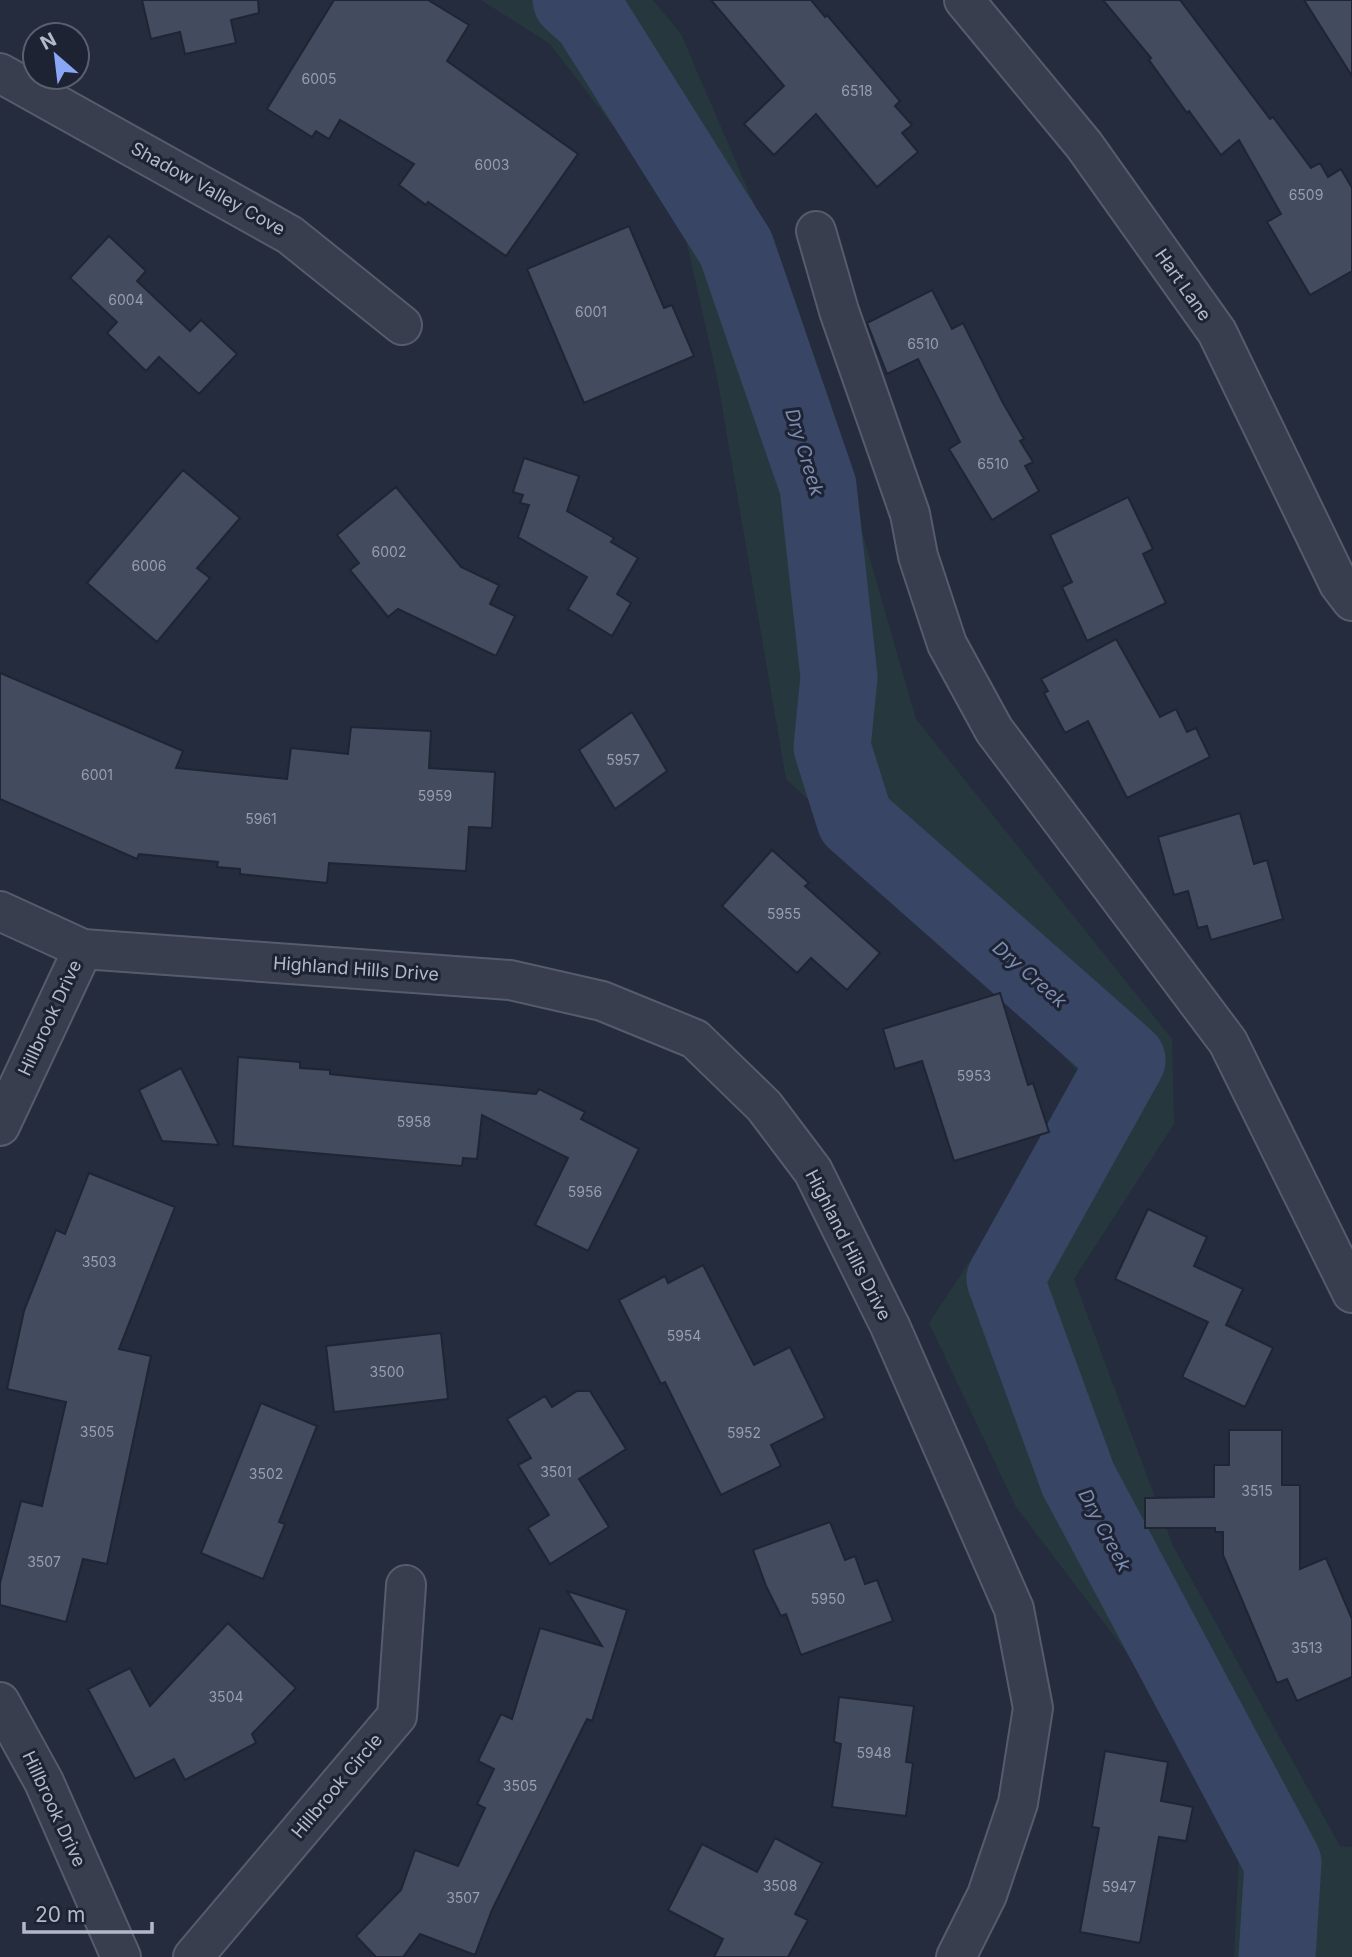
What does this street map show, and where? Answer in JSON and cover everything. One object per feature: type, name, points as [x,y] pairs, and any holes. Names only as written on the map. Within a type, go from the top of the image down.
[{"type":"street","name":"Hart Lane","points":[[964,0],[1083,145],[1217,332],[1339,584],[1352,601]]},
{"type":"street","name":"Shadow Valley Cove","points":[[0,73],[290,235],[402,325]]},
{"type":"street","points":[[816,231],[839,311],[910,514],[918,556],[947,644],[994,730],[1228,1042],[1352,1293]]},
{"type":"street","name":"Highland Hills Drive","points":[[0,911],[83,949],[510,980],[602,1001],[695,1039],[764,1106],[813,1171],[831,1207],[890,1326],[1014,1609],[1033,1708],[1018,1803],[988,1895],[956,1957]]},
{"type":"street","name":"Hillbrook Drive","points":[[0,1126],[83,949]]},
{"type":"street","name":"Hillbrook Circle","points":[[193,1957],[397,1716],[406,1585]]},
{"type":"street","name":"Hillbrook Drive","points":[[0,1702],[44,1782],[121,1957]]},
{"type":"shaded area","points":[[481,0],[653,0],[681,34],[795,299],[916,719],[1172,1039],[1174,1124],[1074,1279],[1173,1546],[1340,1846],[1352,1847],[1352,1957],[1234,1957],[1239,1855],[1158,1694],[1016,1507],[929,1323],[1087,1082],[955,935],[786,779],[717,377],[680,213],[550,44]]},
{"type":"building","points":[[142,0],[258,0],[259,13],[231,20],[236,43],[185,54],[180,32],[151,39]]},
{"type":"building","points":[[334,0],[428,0],[469,25],[447,61],[578,154],[506,256],[399,185],[414,164],[340,120],[329,139],[316,131],[312,137],[267,109]]},
{"type":"building","points":[[711,0],[811,0],[900,101],[895,106],[912,125],[902,133],[918,152],[877,187],[816,114],[774,155],[744,124],[784,86]]},
{"type":"building","points":[[1103,0],[1180,0],[1270,119],[1273,117],[1311,168],[1320,163],[1328,177],[1341,169],[1352,188],[1352,271],[1310,295],[1267,222],[1281,214],[1239,140],[1221,155],[1189,111],[1187,113],[1149,60],[1151,58]]},
{"type":"building","points":[[1304,0],[1352,0],[1352,76]]},
{"type":"building","points":[[629,226],[664,308],[672,305],[694,356],[584,403],[527,269]]},
{"type":"building","points":[[109,236],[146,271],[137,281],[190,331],[201,320],[237,354],[199,394],[159,357],[146,371],[107,333],[117,322],[70,278]]},
{"type":"building","points":[[932,290],[952,329],[963,323],[1024,439],[1020,441],[1033,462],[1025,466],[1039,491],[992,520],[949,449],[960,442],[918,359],[887,374],[867,323]]},
{"type":"building","points":[[524,458],[579,476],[567,511],[614,538],[611,542],[638,558],[617,594],[631,603],[612,636],[568,609],[587,577],[518,537],[529,505],[520,503],[523,495],[513,492]]},
{"type":"building","points":[[183,470],[240,518],[197,568],[210,578],[157,642],[87,583]]},
{"type":"building","points":[[396,487],[461,567],[499,585],[490,604],[515,616],[496,656],[398,609],[388,617],[350,570],[359,563],[337,535]]},
{"type":"building","points":[[1128,497],[1153,549],[1143,554],[1166,603],[1087,641],[1062,587],[1072,582],[1050,535]]},
{"type":"building","points":[[1116,639],[1160,717],[1176,709],[1187,732],[1196,728],[1210,757],[1127,798],[1088,721],[1065,733],[1044,693],[1048,691],[1041,679]]},
{"type":"building","points":[[0,673],[183,751],[176,768],[287,779],[291,748],[348,754],[351,727],[431,731],[429,768],[495,772],[492,828],[469,827],[466,871],[329,863],[327,883],[240,874],[240,869],[217,867],[218,862],[139,854],[137,859],[0,799]]},
{"type":"building","points":[[632,712],[667,771],[615,809],[579,750]]},
{"type":"building","points":[[1240,813],[1254,864],[1267,860],[1283,919],[1211,940],[1207,926],[1198,928],[1188,891],[1174,895],[1158,837]]},
{"type":"building","points":[[772,850],[809,883],[805,886],[880,953],[847,990],[811,958],[797,973],[722,906]]},
{"type":"building","points":[[1000,993],[1028,1085],[1033,1083],[1049,1132],[954,1161],[922,1061],[895,1069],[883,1029]]},
{"type":"building","points":[[238,1057],[300,1062],[300,1068],[330,1070],[330,1074],[376,1079],[536,1094],[539,1089],[585,1112],[581,1119],[639,1149],[588,1251],[535,1225],[568,1158],[482,1115],[477,1159],[463,1158],[462,1166],[233,1146]]},
{"type":"building","points":[[181,1068],[219,1145],[162,1141],[139,1090]]},
{"type":"building","points":[[89,1173],[175,1207],[119,1349],[151,1356],[107,1564],[83,1559],[66,1622],[0,1605],[0,1583],[21,1501],[42,1506],[66,1402],[7,1389],[24,1311],[56,1230],[65,1234]]},
{"type":"building","points":[[1148,1209],[1207,1237],[1194,1266],[1243,1289],[1226,1325],[1273,1348],[1245,1407],[1182,1377],[1208,1322],[1115,1279]]},
{"type":"building","points":[[703,1265],[754,1365],[790,1347],[825,1418],[771,1445],[781,1466],[721,1495],[665,1382],[661,1384],[619,1300],[665,1276],[668,1283]]},
{"type":"building","points":[[441,1333],[448,1399],[334,1412],[326,1346]]},
{"type":"building","points":[[577,1391],[590,1391],[626,1449],[579,1479],[609,1527],[550,1564],[528,1528],[549,1515],[518,1465],[531,1458],[507,1419],[545,1396],[552,1407]]},
{"type":"building","points":[[261,1403],[317,1426],[279,1522],[285,1524],[263,1579],[201,1553]]},
{"type":"building","points":[[1229,1430],[1282,1430],[1282,1485],[1300,1485],[1300,1569],[1326,1558],[1352,1619],[1352,1677],[1297,1701],[1287,1679],[1277,1683],[1223,1555],[1223,1532],[1215,1532],[1215,1528],[1145,1528],[1145,1498],[1214,1497],[1214,1465],[1229,1465]]},
{"type":"building","points":[[830,1522],[845,1560],[855,1556],[865,1584],[877,1580],[893,1621],[801,1655],[786,1614],[781,1616],[753,1550]]},
{"type":"building","points":[[567,1591],[627,1610],[592,1721],[587,1719],[492,1910],[475,1955],[420,1934],[403,1957],[376,1957],[356,1936],[401,1890],[415,1850],[458,1866],[485,1808],[477,1804],[494,1769],[478,1761],[501,1714],[512,1719],[540,1628],[602,1646]]},
{"type":"building","points":[[228,1623],[296,1688],[252,1734],[256,1743],[185,1780],[174,1759],[135,1779],[88,1689],[130,1668],[150,1706]]},
{"type":"building","points":[[839,1697],[914,1706],[906,1762],[913,1763],[906,1816],[832,1807],[841,1744],[834,1742]]},
{"type":"building","points":[[1105,1751],[1168,1762],[1161,1801],[1193,1807],[1186,1841],[1159,1837],[1140,1943],[1080,1932],[1099,1828],[1092,1827]]},
{"type":"building","points":[[775,1838],[822,1863],[795,1914],[808,1920],[788,1957],[714,1957],[723,1939],[668,1910],[702,1844],[757,1872]]},
{"type":"waterway","name":"Dry Creek","points":[[571,0],[591,18],[736,248],[818,486],[839,677],[832,747],[855,820],[1127,1060],[1005,1279],[1078,1479],[1283,1863],[1277,1957]]}]
